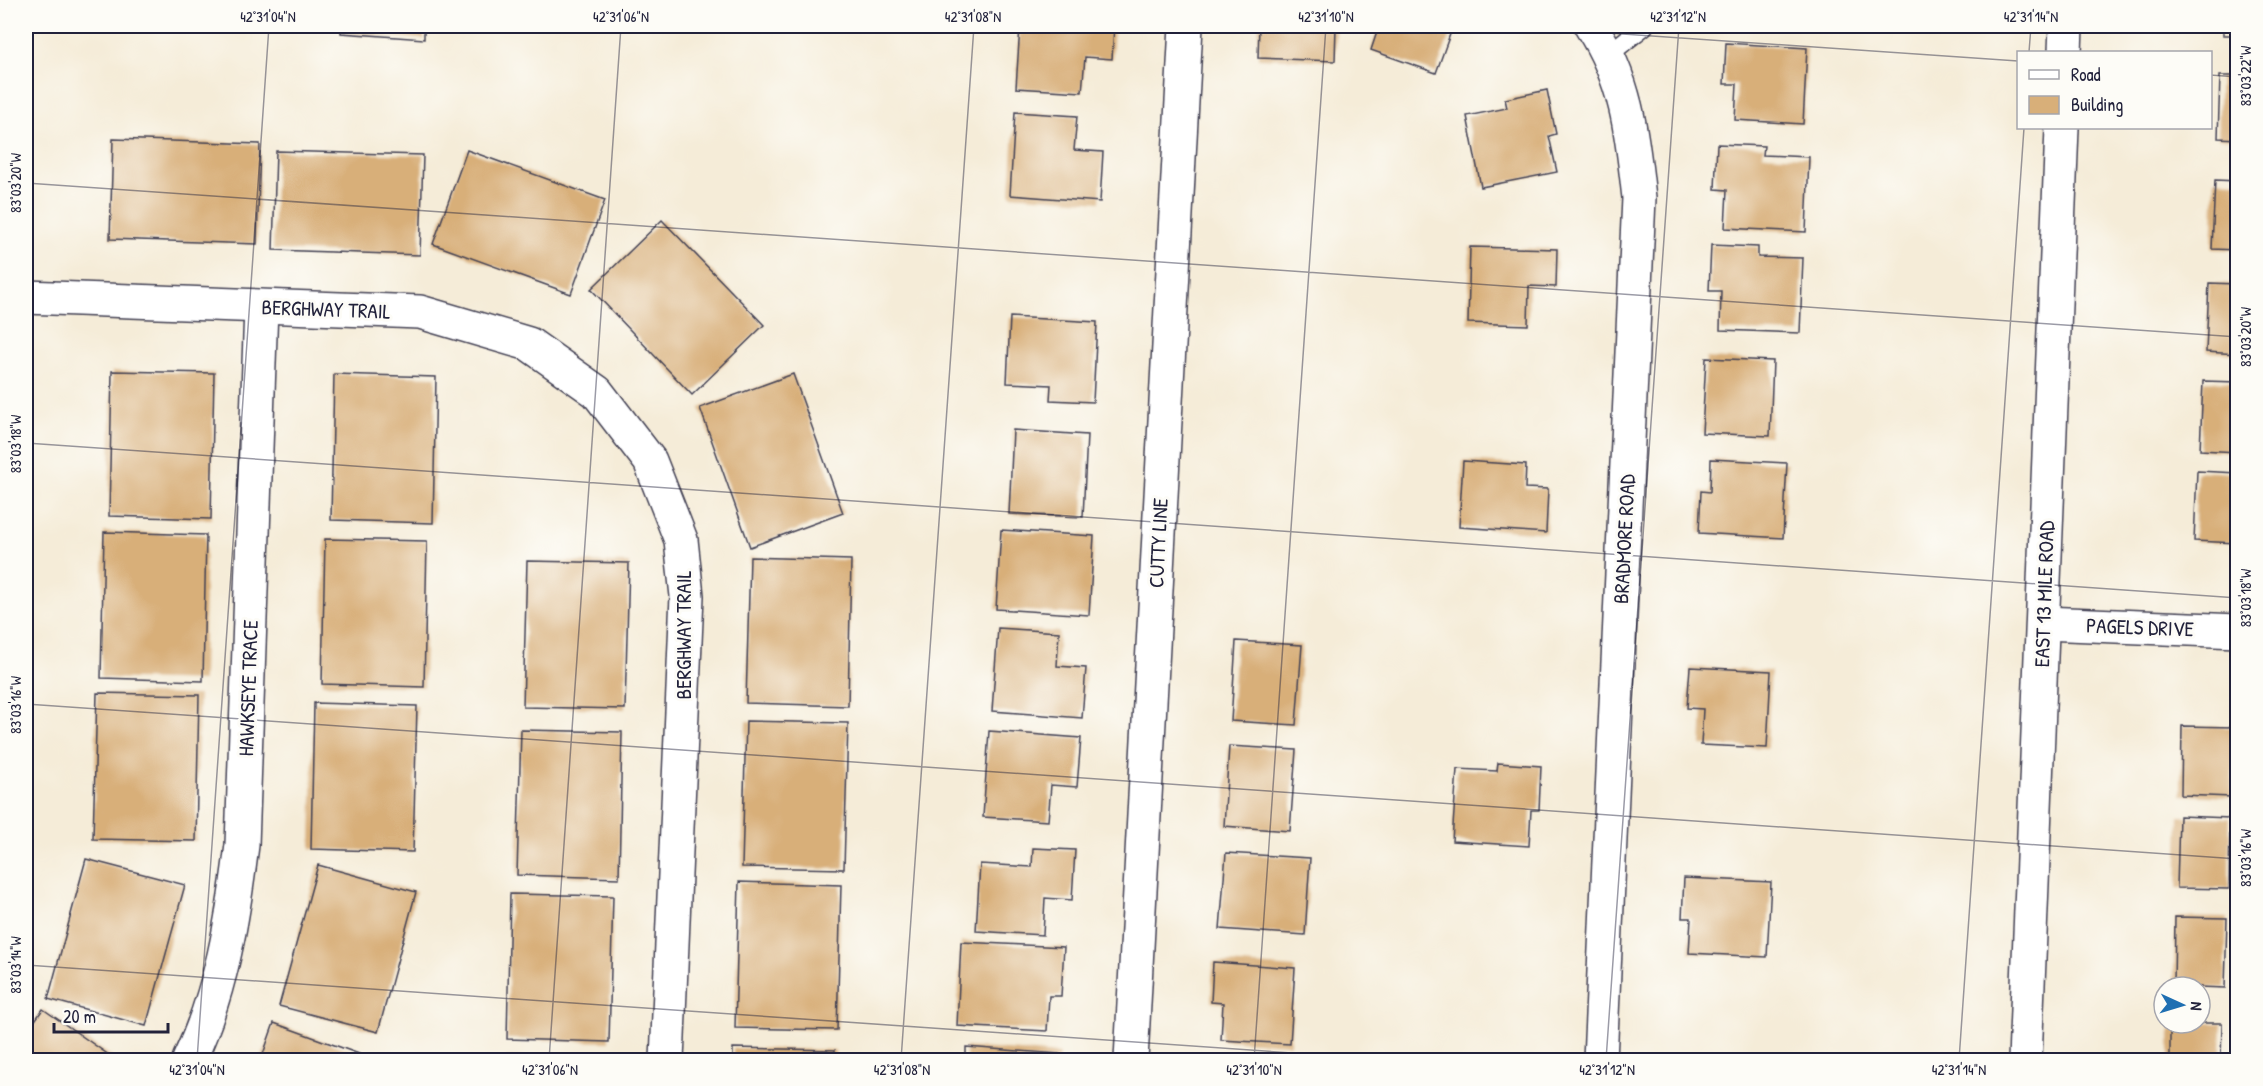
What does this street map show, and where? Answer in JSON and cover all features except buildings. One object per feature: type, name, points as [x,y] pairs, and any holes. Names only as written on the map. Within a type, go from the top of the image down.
[{"type":"street","name":"CUTTY LINE","points":[[1131,1060],[1186,26]]},
{"type":"street","name":"BRADMORE ROAD","points":[[1591,26],[1610,54],[1631,124],[1639,198],[1600,1060]]},
{"type":"street","points":[[2065,51],[2066,26]]},
{"type":"street","name":"EAST 13 MILE ROAD","points":[[2025,1060],[2062,129]]},
{"type":"street","name":"BERGHWAY TRAIL","points":[[26,297],[420,312],[529,344],[597,392],[650,461],[681,540],[687,596],[667,1060]]},
{"type":"street","name":"HAWKSEYE TRACE","points":[[189,1060],[204,1030],[232,922],[242,845],[261,307]]},
{"type":"street","name":"PAGELS DRIVE","points":[[2043,623],[2238,631]]},
{"type":"lane","points":[[1610,54],[1644,26]]}]
